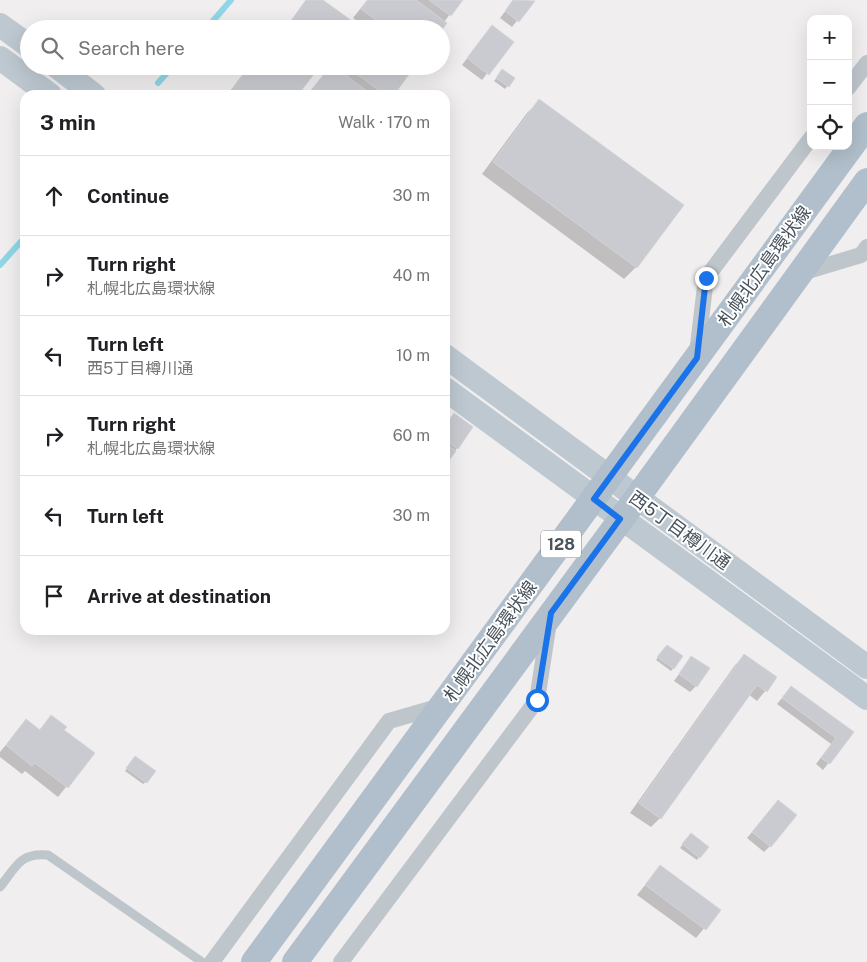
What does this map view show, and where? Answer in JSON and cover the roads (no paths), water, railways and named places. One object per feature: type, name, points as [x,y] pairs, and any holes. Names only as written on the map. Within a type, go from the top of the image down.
[{"type":"main road","points":[[0,25],[20,39]]},
{"type":"main road","points":[[0,58],[20,73]]},
{"type":"main road","points":[[23,75],[43,90]]},
{"type":"main road","points":[[68,75],[87,90]]},
{"type":"main road","name":"札幌北広島環状線","points":[[254,962],[867,126]]},
{"type":"main road","name":"札幌北広島環状線","points":[[295,962],[867,181]]},
{"type":"main road","name":"西5丁目樽川通","points":[[450,360],[609,478],[628,509],[867,698]]},
{"type":"main road","name":"西5丁目樽川通","points":[[450,393],[594,499],[628,509],[867,667]]},
{"type":"street","points":[[852,83],[867,63]]},
{"type":"street","points":[[697,358],[706,278],[807,143]]},
{"type":"street","points":[[799,273],[861,255],[867,247]]},
{"type":"street","points":[[341,962],[537,700],[551,613]]},
{"type":"street","points":[[212,962],[389,721],[442,705]]},
{"type":"lane","points":[[0,888],[20,861],[33,853],[48,855],[202,962]]},
{"type":"waterway","points":[[214,20],[231,0]]},
{"type":"waterway","points":[[158,83],[165,75]]},
{"type":"waterway","points":[[0,265],[20,243]]}]
